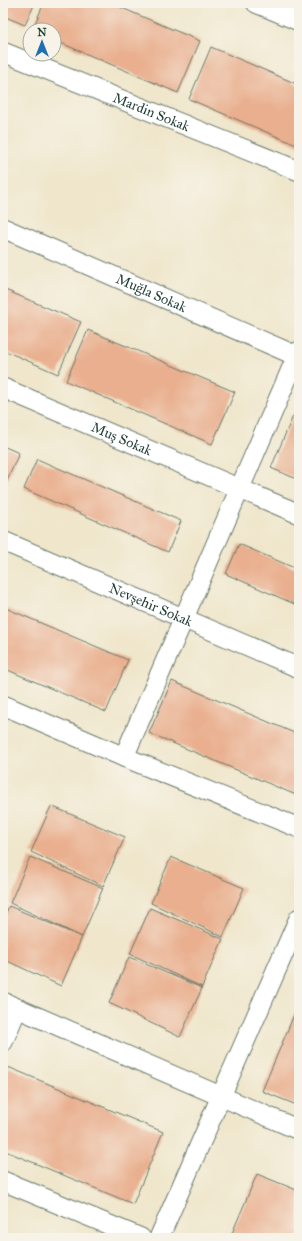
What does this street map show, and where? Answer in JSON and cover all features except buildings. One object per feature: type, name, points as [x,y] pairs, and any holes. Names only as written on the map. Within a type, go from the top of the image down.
[{"type":"street","points":[[256,3],[299,21]]},
{"type":"street","name":"Mardin Sokak","points":[[3,52],[299,172]]},
{"type":"street","name":"Muğla Sokak","points":[[3,228],[298,355]]},
{"type":"street","points":[[124,757],[298,355]]},
{"type":"street","name":"Muş Sokak","points":[[3,388],[299,514]]},
{"type":"street","name":"Nevşehir Sokak","points":[[3,542],[299,668]]},
{"type":"street","points":[[3,705],[124,757],[299,828]]},
{"type":"street","points":[[159,1238],[299,918]]},
{"type":"street","points":[[3,1042],[10,1006],[299,1130]]},
{"type":"street","points":[[3,1181],[141,1238]]}]
